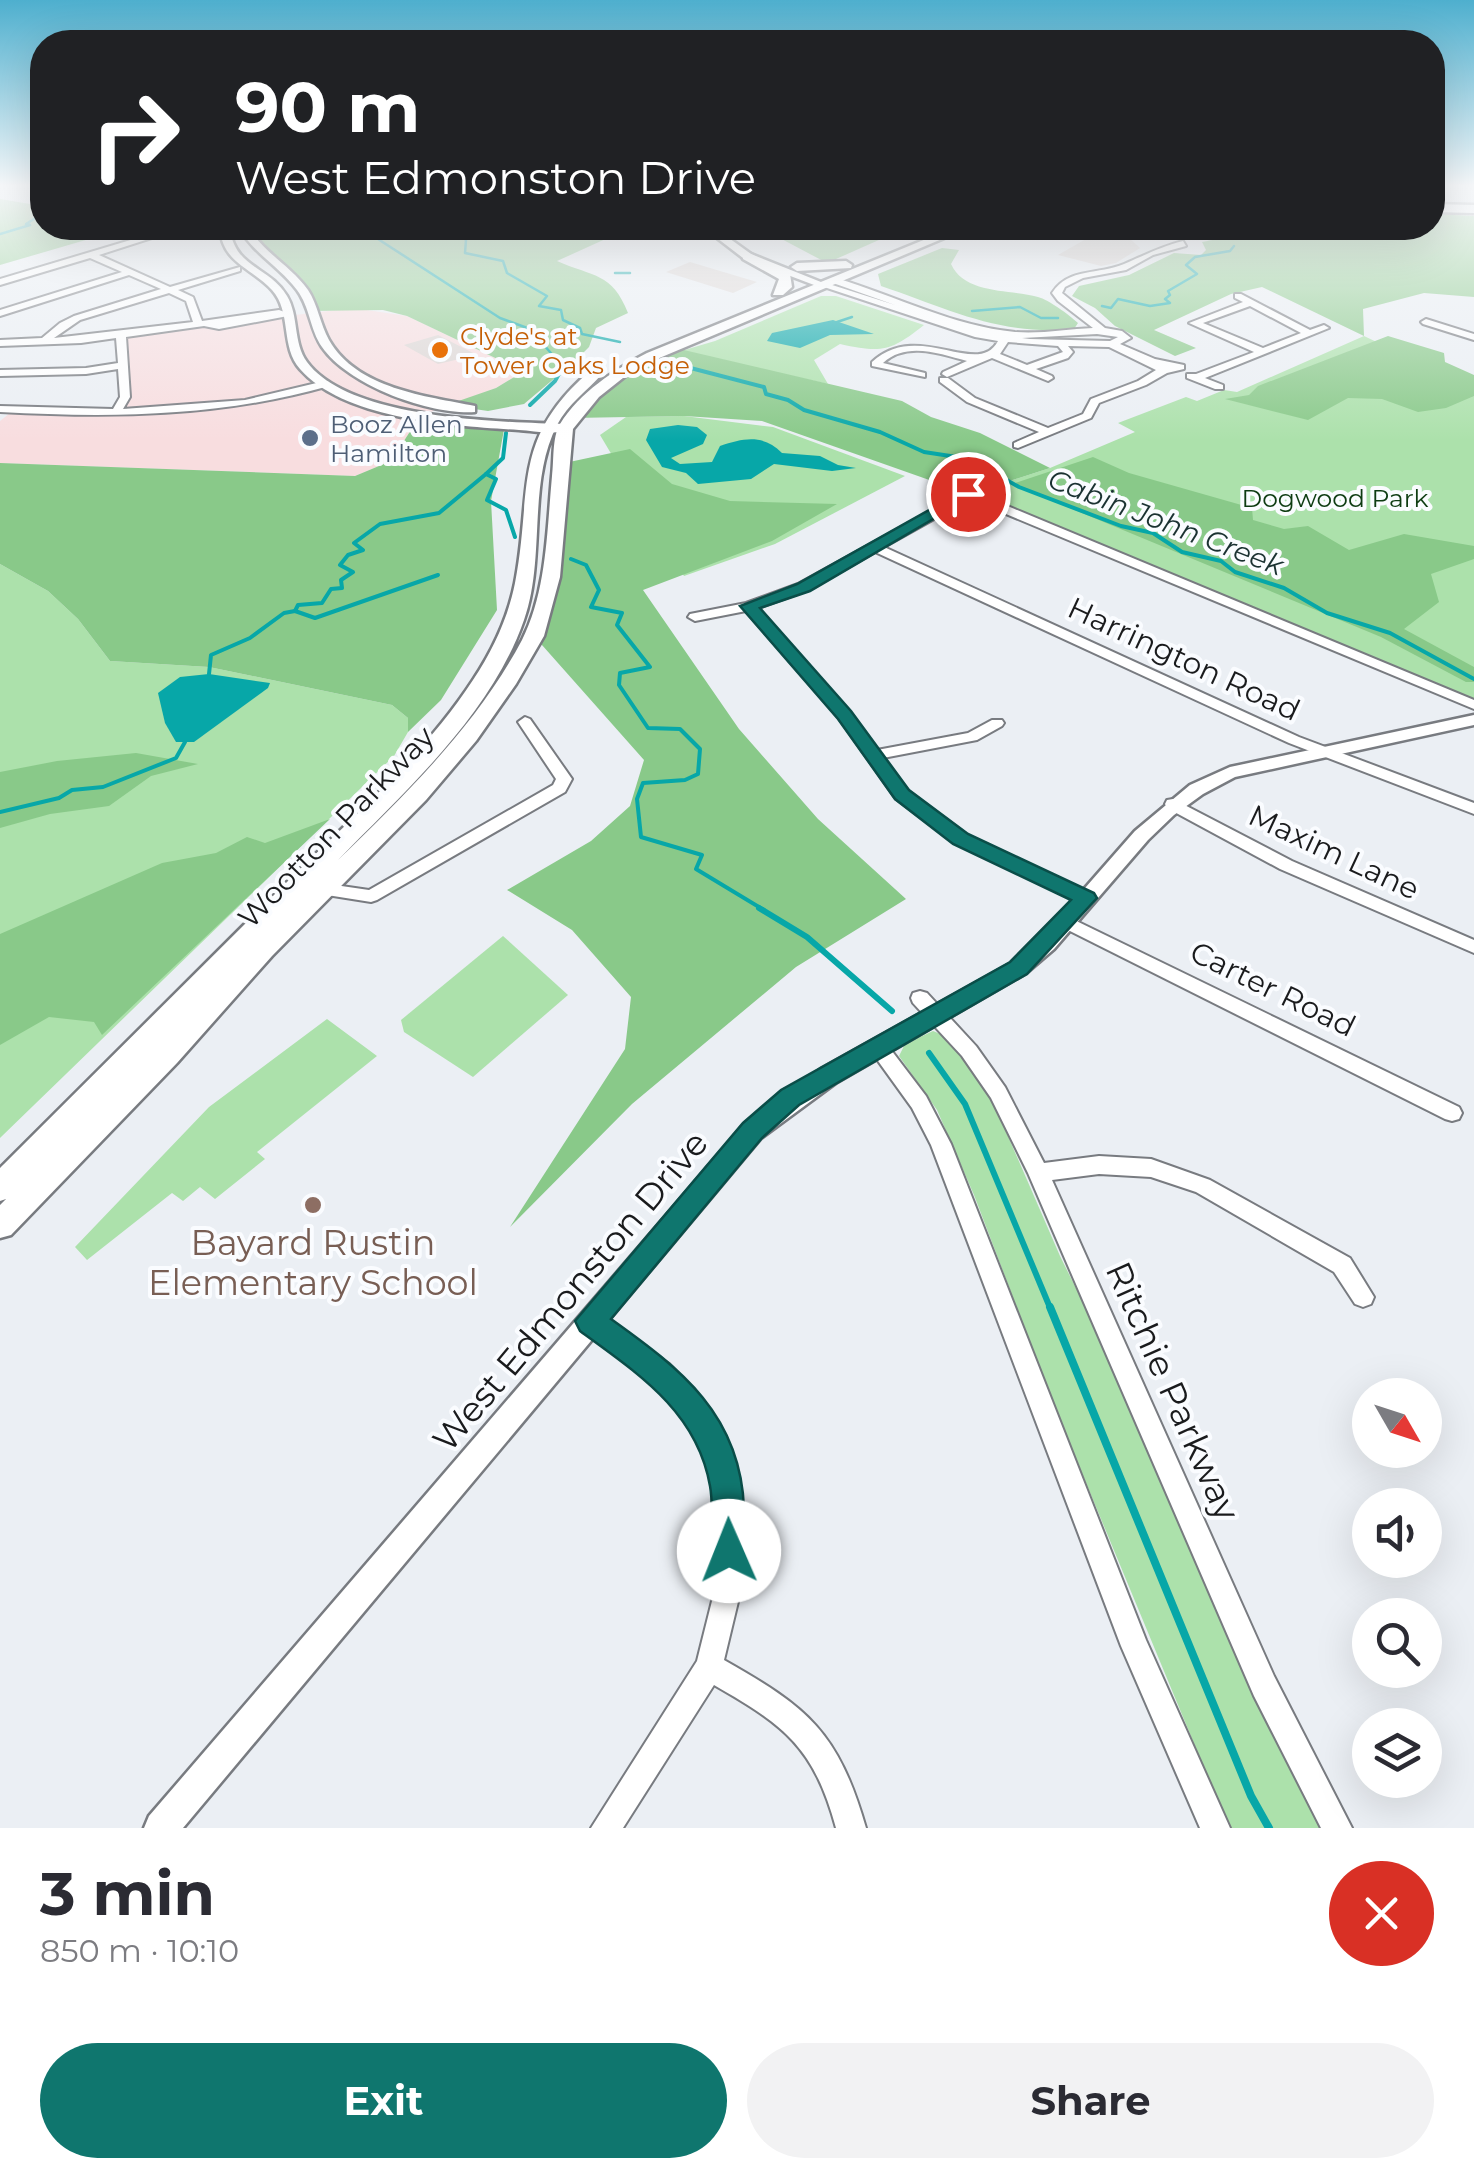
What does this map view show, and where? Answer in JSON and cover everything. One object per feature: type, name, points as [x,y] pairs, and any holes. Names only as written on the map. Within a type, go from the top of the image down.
[{"type":"main road","points":[[773,270],[785,277],[784,296]]},
{"type":"main road","points":[[558,422],[588,379],[608,364],[848,270]]},
{"type":"main road","points":[[558,422],[624,371],[784,296],[855,292],[851,270]]},
{"type":"main road","name":"Wootton Parkway","points":[[0,1188],[312,887],[418,795],[506,684],[534,636],[551,578],[558,422]]},
{"type":"main road","name":"Wootton Parkway","points":[[0,1225],[312,887]]},
{"type":"street","points":[[0,282],[39,270]]},
{"type":"street","points":[[127,270],[196,305],[203,325]]},
{"type":"street","points":[[45,341],[62,324],[234,270]]},
{"type":"street","points":[[246,270],[275,286],[283,296],[292,348],[306,370],[325,384],[358,400],[420,416],[558,422]]},
{"type":"street","points":[[281,270],[303,290],[329,350],[361,376],[447,405],[558,422]]},
{"type":"street","points":[[790,270],[960,331],[1060,342],[1116,343],[1219,387]]},
{"type":"street","points":[[803,270],[823,281]]},
{"type":"street","points":[[1101,330],[1057,293],[1062,285],[1080,276],[1111,270]]},
{"type":"street","points":[[0,313],[131,272]]},
{"type":"street","points":[[1238,296],[1308,333]]},
{"type":"street","points":[[1250,303],[1194,323],[1260,351]]},
{"type":"street","points":[[0,343],[220,326],[312,311]]},
{"type":"street","points":[[1426,322],[1474,337]]},
{"type":"street","points":[[1196,378],[1324,328]]},
{"type":"street","points":[[1001,336],[1056,336],[1101,330],[1126,338],[1116,343]]},
{"type":"street","points":[[116,413],[125,397],[121,336]]},
{"type":"street","points":[[945,377],[998,351],[1001,336]]},
{"type":"street","points":[[1028,368],[1064,356],[1068,352],[1060,342]]},
{"type":"street","points":[[1048,378],[1028,368],[985,357],[910,346],[880,358],[876,364],[921,375],[930,370],[945,377],[972,400],[1048,432]]},
{"type":"street","points":[[0,372],[86,371],[124,366]]},
{"type":"street","points":[[1018,445],[1087,416],[1096,401],[1142,384],[1165,366]]},
{"type":"street","points":[[0,409],[116,413],[240,406],[325,384]]},
{"type":"street","points":[[695,617],[748,606],[804,587],[968,494],[1474,705]]},
{"type":"street","name":"Harrington Road","points":[[876,548],[1294,740],[1474,809]]},
{"type":"street","points":[[748,606],[875,755],[902,794],[941,827],[1086,898]]},
{"type":"street","name":"West Edmonston Drive","points":[[161,1828],[753,1131],[790,1098],[878,1048],[928,1008],[1019,968],[1066,922],[1152,822],[1202,784],[1230,773],[1474,720]]},
{"type":"street","points":[[312,887],[372,896],[559,788],[564,779],[525,722]]},
{"type":"street","points":[[875,755],[972,736],[997,724]]},
{"type":"street","name":"Maxim Lane","points":[[1173,804],[1286,864],[1474,946]]},
{"type":"street","name":"Carter Road","points":[[1066,922],[1452,1113]]},
{"type":"street","name":"Ritchie Parkway","points":[[928,1008],[969,1051],[998,1092],[1038,1172],[1264,1686],[1336,1828]]},
{"type":"street","points":[[878,1048],[919,1102],[941,1144],[1135,1646],[1215,1828]]},
{"type":"street","points":[[1038,1172],[1098,1165],[1151,1168],[1202,1186],[1342,1265],[1364,1297]]},
{"type":"street","points":[[590,1321],[661,1372],[688,1400],[714,1444],[727,1488],[729,1585],[709,1667],[606,1828]]},
{"type":"street","points":[[709,1667],[782,1708],[804,1728],[840,1782],[852,1828]]},
{"type":"shaded area","points":[[353,308],[407,316],[512,366],[516,376],[496,388],[420,416],[391,461],[355,476],[0,463],[0,421],[15,409],[116,413],[122,406],[121,336]]},
{"type":"green space","points":[[281,270],[581,270],[608,283],[628,313],[596,328],[589,347],[524,404],[488,411],[447,405],[496,388],[516,376],[512,366],[407,316],[383,310],[311,311],[308,301]]},
{"type":"green space","points":[[887,270],[955,270],[978,286],[1042,299],[1078,323],[1074,329],[1047,330],[998,325],[881,286],[878,274]]},
{"type":"green space","points":[[1139,270],[1474,270],[1474,297],[1424,293],[1363,309],[1364,336],[1262,287],[1231,294],[1154,330],[1196,348],[1175,356],[1115,326],[1095,308],[1072,296],[1079,286]]},
{"type":"green space","points":[[821,296],[836,296],[924,325],[885,348],[840,344],[814,360],[828,384],[681,351],[715,341]]},
{"type":"green space","name":"Dogwood Park","points":[[1364,336],[1474,388],[1474,705],[969,494],[1050,468],[1135,432],[1118,423],[1186,397],[1197,401],[1224,390],[1237,392]]},
{"type":"green space","points":[[1388,336],[1444,353],[1445,362],[1474,375],[1474,396],[1446,408],[1418,412],[1382,399],[1348,398],[1308,420],[1225,399],[1249,395],[1258,386]]},
{"type":"green space","points":[[671,347],[902,401],[931,417],[980,433],[1050,468],[969,494],[762,421],[684,416],[572,418],[594,394]]},
{"type":"green space","points":[[420,416],[505,424],[491,501],[497,610],[441,700],[408,732],[408,718],[392,705],[209,667],[110,661],[78,619],[48,591],[0,564],[0,463],[355,476],[391,461]]},
{"type":"green space","points":[[684,416],[773,427],[905,476],[775,544],[684,576],[600,435],[626,417]]},
{"type":"green space","points":[[630,449],[672,484],[730,501],[837,504],[772,541],[643,590],[739,729],[818,819],[906,899],[796,967],[632,1104],[510,1227],[625,1049],[631,997],[572,930],[507,890],[591,841],[630,806],[644,760],[534,636],[560,464]]},
{"type":"green space","points":[[1093,457],[1129,473],[1252,508],[1253,520],[1284,529],[1308,526],[1349,550],[1404,534],[1474,546],[1474,559],[1431,574],[1439,602],[1404,629],[1474,667],[1474,682],[1466,682],[1381,637],[1012,484]]},
{"type":"green space","points":[[0,564],[48,591],[78,619],[110,661],[209,667],[392,705],[408,718],[408,732],[394,756],[0,1138]]},
{"type":"green space","points":[[136,753],[198,764],[151,776],[109,806],[50,814],[0,828],[0,772],[57,761]]},
{"type":"green space","points":[[330,819],[102,1035],[94,1022],[49,1017],[0,1045],[0,934],[162,863],[216,853],[247,837],[265,843]]},
{"type":"green space","points":[[503,936],[568,995],[473,1077],[404,1032],[401,1020]]},
{"type":"green space","points":[[327,1019],[377,1056],[257,1152],[265,1159],[215,1199],[200,1187],[183,1201],[172,1193],[87,1260],[75,1247],[209,1107]]},
{"type":"green space","points":[[933,1031],[950,1038],[991,1097],[1060,1256],[1137,1411],[1326,1828],[1229,1828],[1055,1408],[974,1195],[937,1110],[899,1056],[905,1044]]},
{"type":"water","points":[[833,320],[874,334],[830,335],[800,348],[767,341],[772,333]]},
{"type":"water","points":[[697,427],[707,435],[703,444],[671,458],[680,464],[712,462],[720,446],[753,439],[782,453],[820,456],[856,468],[832,471],[774,464],[751,479],[698,484],[686,473],[662,467],[646,440],[650,429]]},
{"type":"water","points":[[209,674],[270,683],[194,742],[176,742],[165,723],[158,693],[180,677]]},
{"type":"building","points":[[718,270],[757,282],[733,293],[666,272]]},
{"type":"building","name":"Clyde's at Tower Oaks Lodge","points":[[438,335],[477,355],[438,364],[404,345]]},
{"type":"waterway","points":[[426,270],[500,318],[530,329],[563,367]]},
{"type":"waterway","name":"Cabin John Creek","points":[[506,270],[547,296],[539,306],[561,310],[563,320],[580,328],[582,334],[620,342]]},
{"type":"waterway","points":[[1102,306],[1111,308],[1118,299],[1150,306],[1170,303],[1165,299],[1170,295],[1168,291],[1197,274],[1192,270]]},
{"type":"waterway","points":[[615,273],[630,273]]},
{"type":"waterway","points":[[972,311],[1020,307],[1041,318],[1058,318]]},
{"type":"waterway","points":[[837,322],[852,317]]},
{"type":"waterway","name":"Cabin John Creek","points":[[672,361],[683,366]]},
{"type":"waterway","name":"Cabin John Creek","points":[[683,366],[764,387],[766,394],[788,400],[804,410],[880,432],[924,452],[970,459],[1019,487],[1121,526],[1153,533],[1182,552],[1221,561],[1235,572],[1284,588],[1327,613],[1390,633],[1474,679]]},
{"type":"waterway","points":[[530,405],[555,381],[563,367]]},
{"type":"waterway","points":[[486,474],[503,458],[506,433]]},
{"type":"waterway","points":[[295,611],[298,605],[322,603],[331,589],[342,588],[341,580],[353,572],[340,565],[348,555],[363,550],[354,543],[380,524],[439,513],[486,474]]},
{"type":"waterway","points":[[486,474],[496,479],[487,500],[506,510],[515,537]]},
{"type":"waterway","points":[[571,559],[586,565],[599,590],[591,607],[622,613],[617,625],[650,667],[620,673],[619,685],[648,728],[680,729],[700,749],[698,774],[685,780],[643,783],[637,799],[641,837],[702,855],[696,869],[764,910]]},
{"type":"waterway","points":[[295,611],[315,618],[438,575]]},
{"type":"waterway","points":[[209,674],[211,655],[250,638],[284,613],[295,611]]},
{"type":"waterway","points":[[0,812],[59,798],[72,790],[103,787],[176,758],[185,742]]},
{"type":"waterway","points":[[759,908],[807,937],[892,1011]]},
{"type":"waterway","points":[[929,1053],[965,1104],[1051,1310]]},
{"type":"waterway","points":[[1050,1307],[1251,1796],[1269,1828]]},
{"type":"place","name":"Clyde's at Tower Oaks Lodge","points":[[440,350]]},
{"type":"place","name":"Booz Allen Hamilton","points":[[310,438]]},
{"type":"place","name":"Bayard Rustin Elementary School","points":[[313,1205]]},
{"type":"route","points":[[729,1551],[727,1488],[714,1444],[688,1400],[661,1372],[590,1321],[753,1131],[790,1098],[1019,968],[1086,898],[961,839],[902,794],[844,715],[748,606],[804,587],[968,494]]}]
